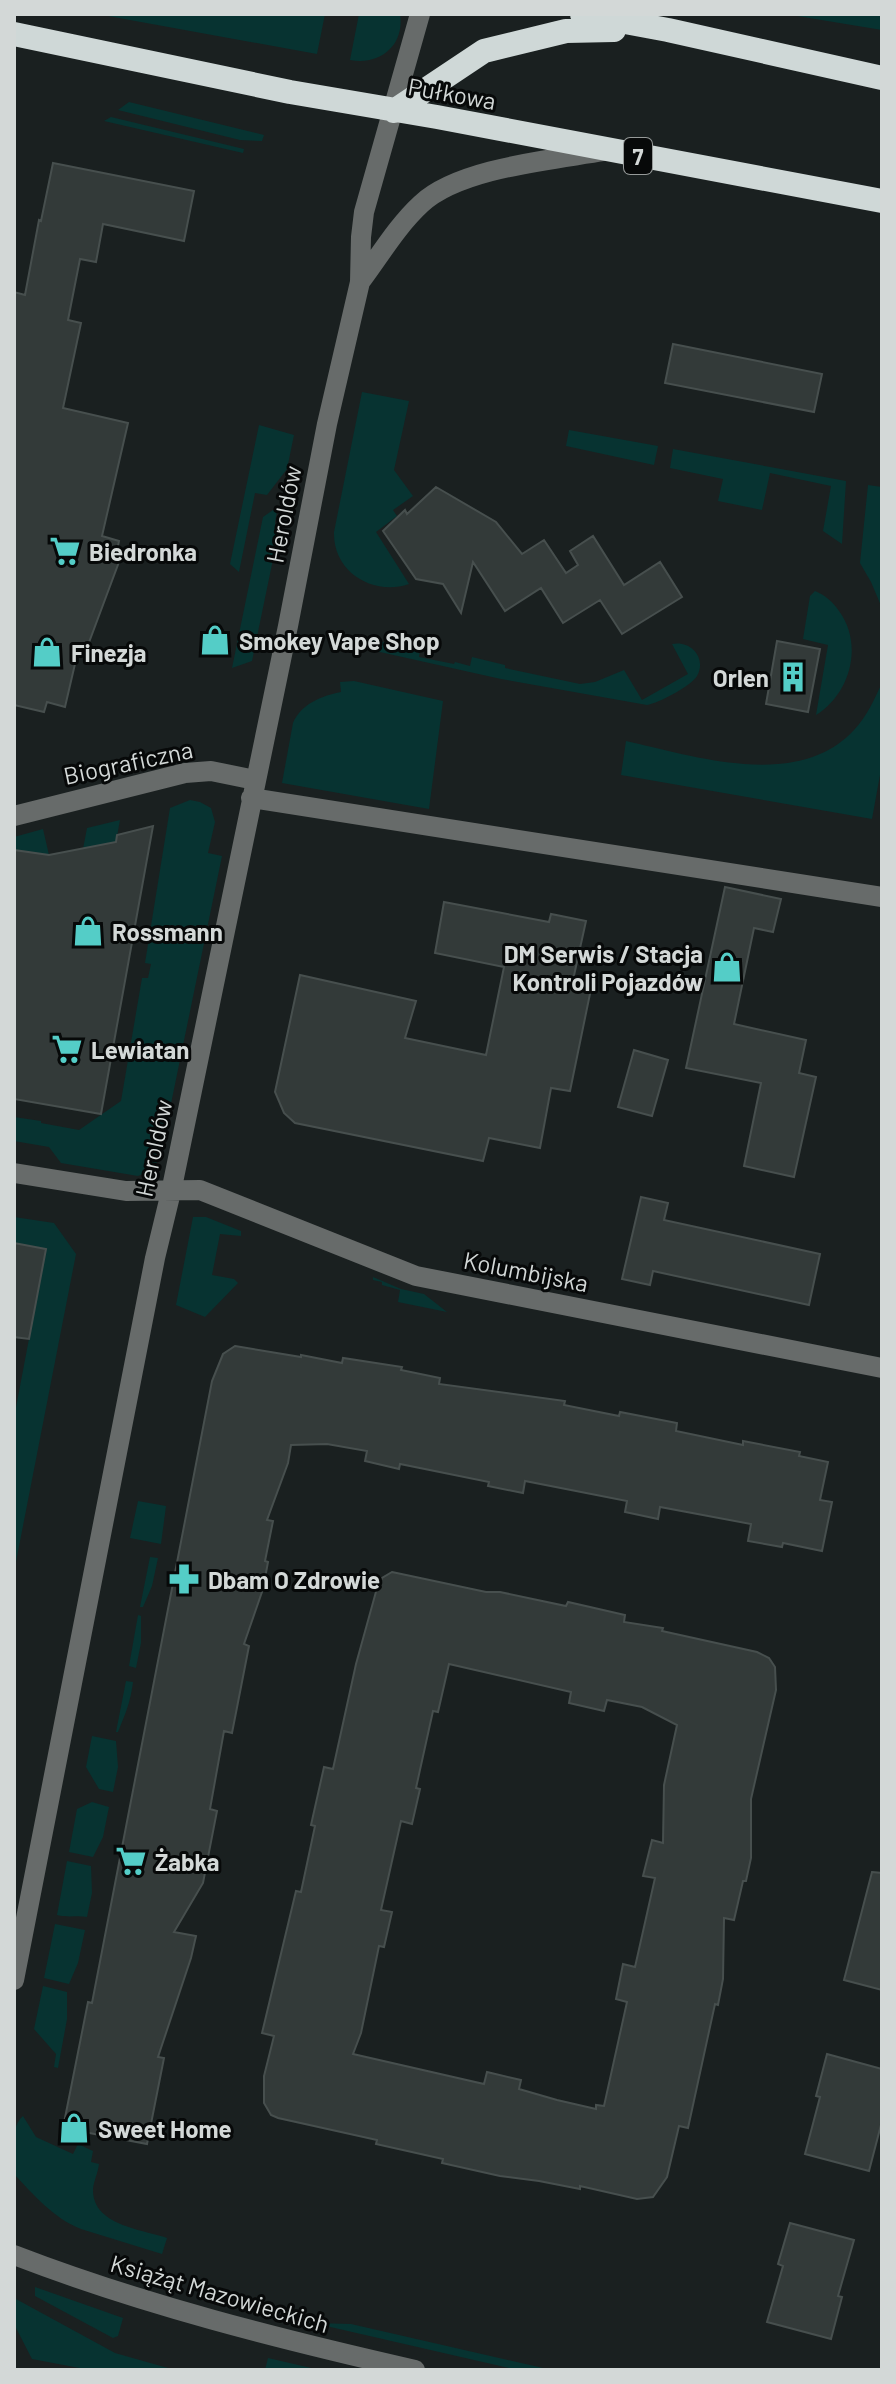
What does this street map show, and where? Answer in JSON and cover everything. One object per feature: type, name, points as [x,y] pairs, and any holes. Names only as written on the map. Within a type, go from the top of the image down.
[{"type":"highway","points":[[582,14],[882,78]]},
{"type":"highway","points":[[394,111],[484,51],[566,31],[668,30]]},
{"type":"highway","name":"Pułkowa","points":[[14,34],[290,92],[882,201]]},
{"type":"street","name":"Heroldów","points":[[14,1980],[155,1258],[288,626],[327,424],[360,282],[364,212],[420,14]]},
{"type":"street","name":"Heroldów","points":[[360,282],[404,223],[421,204],[440,191],[494,171],[609,150]]},
{"type":"street","name":"Biograficzna","points":[[14,816],[185,773],[211,771],[253,789],[882,897]]},
{"type":"street","name":"Kolumbijska","points":[[14,1173],[126,1191],[200,1190],[416,1276],[882,1368]]},
{"type":"street","name":"Książąt Mazowieckich","points":[[14,2255],[85,2282],[200,2316],[415,2370]]},
{"type":"shaded area","points":[[97,14],[325,14],[317,54]]},
{"type":"shaded area","points":[[359,14],[400,14],[399,35],[394,44],[371,60],[350,60]]},
{"type":"shaded area","points":[[785,14],[882,14],[882,30]]},
{"type":"shaded area","points":[[129,102],[264,135],[262,141],[240,140],[118,110]]},
{"type":"shaded area","points":[[111,117],[244,149],[243,153],[104,121]]},
{"type":"shaded area","points":[[362,392],[409,401],[394,470],[413,496],[393,510],[397,516],[376,532],[409,584],[396,587],[382,587],[358,578],[340,559],[336,546],[334,532]]},
{"type":"shaded area","points":[[259,425],[294,435],[287,469],[267,495],[255,493],[239,572],[230,564]]},
{"type":"shaded area","points":[[569,430],[658,446],[654,465],[566,446]]},
{"type":"shaded area","points":[[673,449],[846,481],[842,544],[823,531],[831,486],[770,473],[762,510],[718,501],[723,479],[670,468]]},
{"type":"shaded area","points":[[868,485],[882,487],[882,608],[860,563]]},
{"type":"shaded area","points":[[273,510],[277,511],[277,540],[252,661],[232,668],[263,517]]},
{"type":"shaded area","points":[[815,591],[828,599],[847,624],[852,653],[845,682],[828,706],[816,715],[828,645],[803,639],[810,596]]},
{"type":"shaded area","points":[[362,638],[420,649],[419,657],[470,666],[472,657],[505,665],[505,668],[580,684],[595,682],[624,670],[642,700],[688,674],[672,644],[679,643],[691,648],[698,657],[700,669],[694,680],[682,689],[647,705],[501,679],[362,648],[358,643]]},
{"type":"shaded area","points":[[354,681],[443,701],[429,809],[282,783],[297,716],[312,702],[341,692],[340,682]]},
{"type":"shaded area","points":[[882,683],[882,764],[872,819],[621,775],[626,741],[744,764],[804,760],[831,749],[854,730]]},
{"type":"shaded area","points":[[190,800],[211,808],[215,822],[208,853],[222,856],[160,1157],[152,1170],[138,1176],[61,1163],[49,1147],[14,1141],[14,1117],[79,1130],[121,1101],[142,978],[148,978],[151,964],[145,963],[170,808]]},
{"type":"shaded area","points":[[120,820],[114,853],[83,849],[87,828]]},
{"type":"shaded area","points":[[43,829],[49,855],[14,852],[14,837]]},
{"type":"shaded area","points":[[14,1217],[54,1223],[76,1254],[14,1572],[14,1418],[46,1249],[14,1243]]},
{"type":"shaded area","points":[[193,1217],[206,1217],[241,1231],[241,1236],[220,1234],[212,1275],[234,1279],[238,1283],[205,1317],[176,1305]]},
{"type":"shaded area","points":[[373,1277],[401,1289],[424,1294],[447,1312],[398,1302],[400,1290],[382,1285]]},
{"type":"shaded area","points":[[138,1501],[166,1506],[161,1544],[130,1538]]},
{"type":"shaded area","points":[[150,1557],[158,1558],[152,1586],[143,1607],[140,1607]]},
{"type":"shaded area","points":[[138,1615],[141,1616],[141,1643],[136,1668],[129,1666]]},
{"type":"shaded area","points":[[126,1681],[133,1682],[132,1690],[116,1732]]},
{"type":"shaded area","points":[[92,1736],[116,1741],[118,1767],[113,1792],[99,1789],[86,1767]]},
{"type":"shaded area","points":[[92,1802],[109,1807],[103,1837],[93,1857],[69,1852],[77,1809]]},
{"type":"shaded area","points":[[67,1861],[91,1866],[92,1893],[87,1917],[57,1915]]},
{"type":"shaded area","points":[[55,1924],[85,1930],[78,1963],[69,1984],[44,1978]]},
{"type":"shaded area","points":[[43,1986],[67,1992],[67,2019],[58,2068],[54,2067],[56,2054],[34,2029]]},
{"type":"shaded area","points":[[23,2116],[36,2137],[73,2154],[78,2144],[93,2151],[91,2162],[99,2164],[93,2189],[100,2211],[120,2224],[167,2238],[162,2254],[81,2229],[62,2219],[37,2198],[14,2174],[14,2135]]},
{"type":"shaded area","points":[[35,2287],[123,2318],[118,2336],[113,2338],[35,2296]]},
{"type":"shaded area","points":[[16,2299],[115,2353],[175,2370],[90,2370],[32,2359],[14,2324]]},
{"type":"shaded area","points":[[313,2323],[351,2324],[552,2370],[518,2370]]},
{"type":"shaded area","points":[[268,2358],[320,2370],[265,2370]]},
{"type":"building","points":[[53,163],[194,191],[184,241],[103,224],[96,262],[80,259],[68,320],[81,323],[63,408],[128,423],[102,536],[119,541],[115,561],[119,562],[85,653],[78,651],[65,707],[47,702],[44,712],[14,705],[14,292],[25,295]]},
{"type":"building","points":[[673,344],[822,374],[814,412],[665,383]]},
{"type":"building","points":[[436,487],[496,522],[522,554],[544,540],[566,573],[578,565],[570,551],[593,536],[624,585],[660,562],[682,597],[622,634],[600,600],[563,623],[541,588],[505,611],[473,562],[461,613],[443,584],[416,579],[383,531]]},
{"type":"building","name":"Orlen","points":[[777,641],[820,649],[808,712],[766,704]]},
{"type":"building","points":[[153,826],[101,1114],[14,1099],[14,850],[49,855],[116,842],[117,835]]},
{"type":"building","points":[[725,887],[781,899],[773,932],[754,928],[734,1024],[806,1040],[799,1073],[816,1077],[794,1177],[744,1166],[761,1083],[686,1068]]},
{"type":"building","points":[[444,902],[549,922],[551,914],[586,921],[573,980],[592,984],[570,1091],[551,1088],[540,1148],[489,1138],[483,1161],[295,1123],[284,1113],[275,1092],[300,975],[416,1001],[405,1038],[486,1055],[504,967],[435,953]]},
{"type":"building","points":[[634,1050],[668,1060],[652,1116],[618,1107]]},
{"type":"building","points":[[641,1197],[668,1203],[664,1220],[820,1254],[809,1305],[653,1271],[650,1285],[622,1279]]},
{"type":"building","points":[[14,1243],[46,1249],[29,1339],[14,1337]]},
{"type":"building","points":[[235,1346],[342,1363],[343,1358],[402,1367],[401,1370],[440,1378],[439,1384],[565,1401],[564,1405],[619,1416],[620,1412],[677,1423],[676,1431],[743,1445],[743,1441],[800,1452],[799,1456],[828,1462],[820,1500],[832,1502],[822,1551],[783,1543],[782,1547],[748,1541],[751,1524],[660,1507],[658,1519],[625,1512],[627,1501],[525,1481],[523,1493],[488,1486],[489,1482],[400,1464],[399,1469],[365,1461],[367,1451],[327,1444],[291,1445],[288,1463],[267,1520],[273,1521],[265,1561],[268,1562],[263,1589],[244,1644],[249,1646],[232,1733],[224,1731],[210,1809],[217,1811],[203,1883],[174,1932],[196,1936],[158,2057],[164,2058],[147,2144],[63,2128],[88,2002],[92,2003],[212,1381],[223,1354]]},
{"type":"building","points":[[392,1572],[566,1606],[568,1602],[625,1615],[624,1622],[663,1628],[662,1631],[757,1652],[769,1658],[775,1667],[776,1690],[751,1799],[751,1858],[734,1920],[724,1918],[723,1979],[718,2005],[715,2004],[688,2128],[679,2126],[667,2177],[653,2197],[637,2199],[580,2186],[580,2189],[500,2176],[442,2163],[443,2159],[376,2144],[377,2140],[278,2118],[271,2115],[264,2103],[264,2076],[274,2036],[262,2033],[296,1891],[301,1892],[324,1767],[333,1769],[356,1664],[382,1578]],"holes":[[[449,1664],[571,1692],[569,1703],[604,1711],[607,1700],[642,1707],[677,1725],[664,1785],[663,1843],[652,1840],[643,1876],[655,1878],[635,1967],[623,1964],[616,1999],[627,2002],[604,2106],[596,2105],[596,2109],[519,2089],[521,2080],[487,2072],[484,2084],[353,2054],[361,2033],[379,1946],[384,1947],[392,1912],[381,1910],[401,1821],[412,1824],[420,1789],[416,1788],[433,1711],[438,1712]]]},
{"type":"building","points":[[872,1872],[882,1873],[882,1990],[844,1980]]},
{"type":"building","points":[[827,2054],[882,2069],[882,2121],[869,2171],[805,2154],[820,2097],[816,2096]]},
{"type":"building","points":[[790,2223],[854,2240],[838,2296],[842,2297],[831,2339],[767,2322],[783,2266],[778,2264]]},
{"type":"place","name":"Biedronka","points":[[65,551]]},
{"type":"place","name":"Smokey Vape Shop","points":[[215,640]]},
{"type":"place","name":"Finezja","points":[[47,652]]},
{"type":"place","name":"Orlen","points":[[793,677]]},
{"type":"place","name":"Rossmann","points":[[88,931]]},
{"type":"place","name":"DM Serwis / Stacja Kontroli Pojazdów","points":[[727,967]]},
{"type":"place","name":"Lewiatan","points":[[67,1049]]},
{"type":"place","name":"Dbam O Zdrowie","points":[[184,1579]]},
{"type":"place","name":"Żabka","points":[[131,1861]]},
{"type":"place","name":"Sweet Home","points":[[74,2128]]}]
